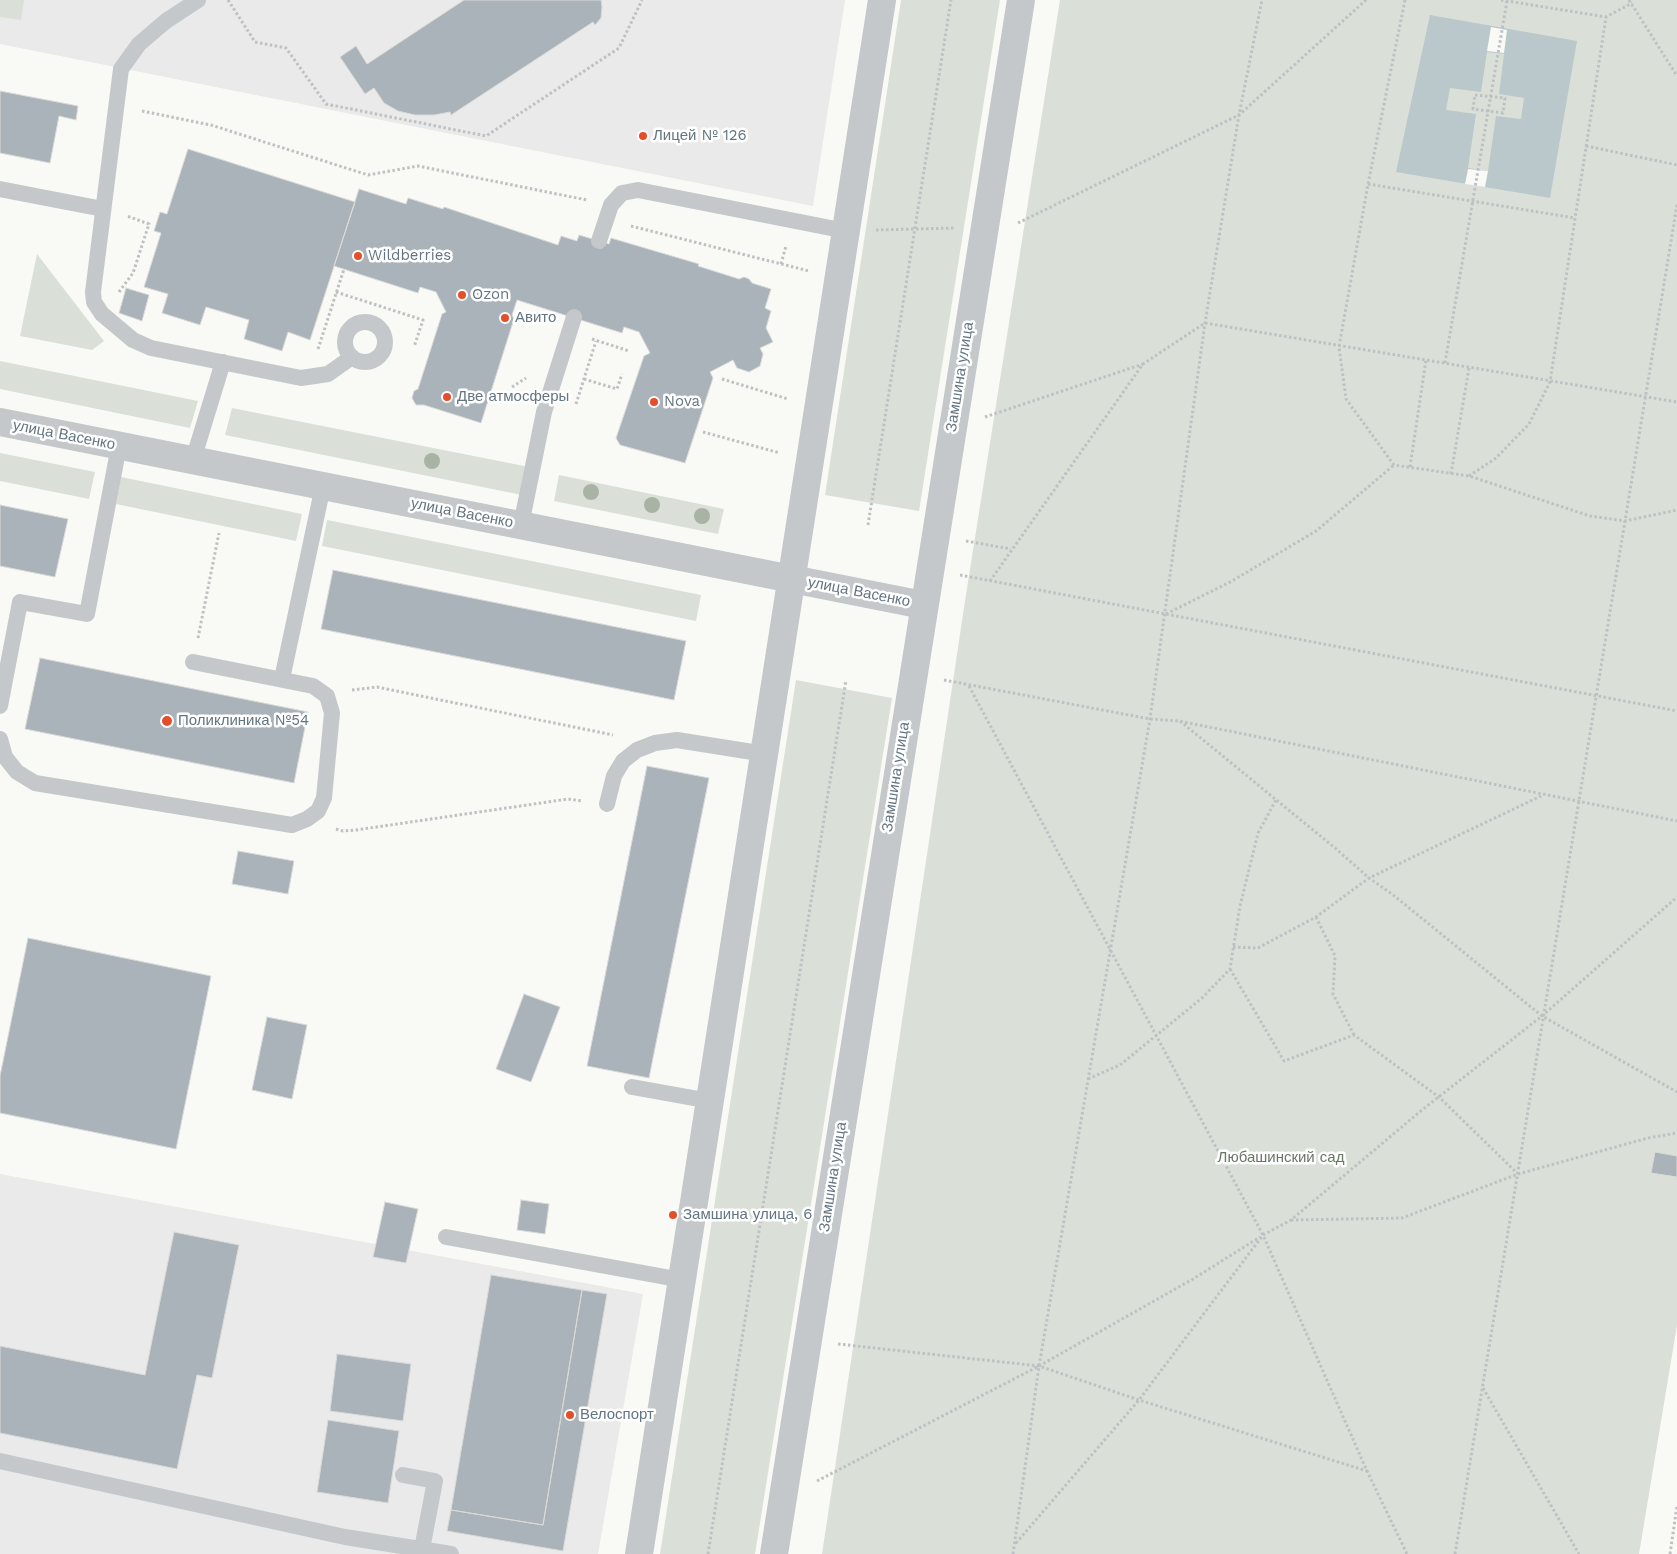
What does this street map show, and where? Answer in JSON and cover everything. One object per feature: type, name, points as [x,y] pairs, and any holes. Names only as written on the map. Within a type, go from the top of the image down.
[{"type":"street","points":[[639,1554],[882,0]]},
{"type":"street","name":"Замшина улица","points":[[774,1554],[1021,0]]},
{"type":"street","name":"улица Васенко","points":[[0,422],[924,604]]},
{"type":"lane","points":[[198,0],[166,21],[139,44],[121,68],[93,292],[94,302],[102,314],[133,340],[151,348],[309,378],[328,374],[352,358]]},
{"type":"lane","points":[[0,189],[103,209]]},
{"type":"lane","points":[[599,241],[609,212],[622,193],[638,190],[846,231]]},
{"type":"lane","points":[[521,525],[544,412],[574,317]]},
{"type":"lane","points":[[193,460],[223,362]]},
{"type":"lane","points":[[0,706],[20,602],[86,614],[119,446]]},
{"type":"lane","points":[[282,679],[323,486]]},
{"type":"lane","points":[[0,740],[5,757],[18,772],[35,784],[274,823],[292,825],[307,820],[318,811],[324,798],[332,713],[328,696],[313,686],[193,662]]},
{"type":"lane","points":[[607,804],[614,776],[623,761],[637,750],[655,744],[677,740],[765,754]]},
{"type":"lane","points":[[632,1087],[710,1101]]},
{"type":"lane","points":[[446,1237],[682,1280]]},
{"type":"lane","points":[[0,1462],[345,1538],[451,1554]]},
{"type":"lane","points":[[403,1475],[435,1480],[422,1549]]},
{"type":"path","points":[[228,0],[255,42],[286,48],[326,104],[486,136],[619,48],[642,0]]},
{"type":"path","points":[[868,525],[951,0]]},
{"type":"path","points":[[1014,1554],[1039,1366],[1150,719],[1166,614],[1204,323],[1239,115],[1262,0]]},
{"type":"path","points":[[846,231],[1013,225],[1239,115],[1366,0]]},
{"type":"path","points":[[1405,0],[1368,184],[1339,347],[1346,399],[1394,465],[1468,476],[1590,516],[1625,521],[1677,510]]},
{"type":"path","points":[[1502,0],[1606,17],[1631,2],[1677,76]]},
{"type":"path","points":[[1445,363],[1500,28],[1507,1]]},
{"type":"path","points":[[1468,476],[1496,458],[1529,424],[1550,382],[1606,17]]},
{"type":"path","points":[[1475,95],[1489,96],[1505,98],[1503,113],[1473,109],[1475,95]]},
{"type":"path","points":[[116,106],[211,125],[368,175],[418,166],[609,212],[812,272]]},
{"type":"path","points":[[1586,146],[1677,165]]},
{"type":"path","points":[[1368,184],[1575,218]]},
{"type":"path","points":[[1455,1554],[1518,1174],[1542,1016],[1579,803],[1677,205]]},
{"type":"path","points":[[102,314],[134,273],[149,224],[103,209]]},
{"type":"path","points":[[309,378],[344,269]]},
{"type":"path","points":[[336,292],[423,320],[414,346]]},
{"type":"path","points":[[982,418],[1143,364],[1204,323],[1677,402]]},
{"type":"path","points":[[574,411],[596,340]]},
{"type":"path","points":[[1410,467],[1426,360]]},
{"type":"path","points":[[990,581],[1143,364]]},
{"type":"path","points":[[1451,474],[1469,368]]},
{"type":"path","points":[[584,379],[617,389],[622,374]]},
{"type":"path","points":[[722,379],[792,401]]},
{"type":"path","points":[[703,432],[783,455]]},
{"type":"path","points":[[1166,614],[1232,581],[1316,531],[1394,465]]},
{"type":"path","points":[[193,662],[219,533]]},
{"type":"path","points":[[962,541],[1011,549]]},
{"type":"path","points":[[957,575],[1677,711]]},
{"type":"path","points":[[708,1554],[846,680]]},
{"type":"path","points":[[940,680],[1150,719],[1179,721],[1579,803],[1677,821]]},
{"type":"path","points":[[968,686],[1109,952],[1263,1235],[1367,1471],[1407,1554]]},
{"type":"path","points":[[328,696],[362,687],[377,687],[655,744]]},
{"type":"path","points":[[1179,721],[1368,878],[1392,894],[1542,1016],[1677,1092]]},
{"type":"path","points":[[1234,947],[1258,948],[1316,918],[1368,878],[1543,795]]},
{"type":"path","points":[[307,820],[343,831],[568,799],[607,804]]},
{"type":"path","points":[[1087,1079],[1120,1064],[1202,998],[1230,969],[1258,833],[1276,800]]},
{"type":"path","points":[[813,1484],[1039,1366],[1193,1279],[1263,1235],[1291,1220],[1439,1097],[1542,1016],[1677,897]]},
{"type":"path","points":[[1316,918],[1335,956],[1332,994],[1354,1035],[1439,1097],[1518,1174]]},
{"type":"path","points":[[1230,969],[1284,1061],[1354,1035]]},
{"type":"path","points":[[1291,1220],[1402,1218],[1518,1174],[1648,1138],[1677,1133]]},
{"type":"path","points":[[1016,1544],[1139,1400],[1263,1235]]},
{"type":"path","points":[[835,1343],[1039,1366],[1139,1400],[1367,1471]]},
{"type":"path","points":[[1483,1387],[1579,1554]]},
{"type":"path","points":[[1670,1554],[1677,1506]]},
{"type":"shaded area","name":"Лицей № 126","points":[[0,0],[845,0],[813,206],[0,44]]},
{"type":"shaded area","points":[[1430,15],[1577,41],[1550,198],[1396,172]],"holes":[[[1487,52],[1504,54],[1499,94],[1524,98],[1521,119],[1496,116],[1488,171],[1468,168],[1476,114],[1446,110],[1450,88],[1481,92]]]},
{"type":"shaded area","points":[[0,1174],[643,1294],[598,1554],[0,1554]]},
{"type":"green space","points":[[0,0],[24,0],[21,20],[0,17]]},
{"type":"green space","points":[[901,0],[1000,0],[919,511],[825,495]]},
{"type":"green space","name":"Любашинский сад","points":[[1060,0],[1677,0],[1677,1325],[1639,1554],[822,1554],[965,601]]},
{"type":"green space","points":[[37,254],[104,341],[92,350],[20,336]]},
{"type":"green space","points":[[0,361],[198,401],[190,428],[0,389]]},
{"type":"green space","points":[[232,408],[529,467],[522,495],[225,435]]},
{"type":"green space","points":[[0,453],[95,472],[89,499],[0,481]]},
{"type":"green space","points":[[559,475],[724,509],[718,534],[554,501]]},
{"type":"green space","points":[[121,477],[302,514],[296,541],[116,504]]},
{"type":"green space","points":[[327,520],[701,595],[696,621],[322,546]]},
{"type":"green space","points":[[796,680],[892,698],[755,1554],[660,1554]]},
{"type":"pier","points":[[1491,27],[1507,30],[1504,53],[1487,51]]},
{"type":"pier","points":[[1468,169],[1488,171],[1485,187],[1465,184]]},
{"type":"building","points":[[464,0],[601,0],[601,18],[595,25],[593,22],[451,115],[450,112],[434,115],[415,115],[398,111],[384,103],[374,88],[365,94],[340,57],[356,46],[367,64]]},
{"type":"building","points":[[0,91],[78,106],[76,120],[59,116],[50,163],[0,153]]},
{"type":"building","points":[[188,149],[355,202],[310,340],[288,332],[282,351],[244,339],[249,320],[206,307],[200,325],[162,313],[168,294],[144,287],[161,233],[154,231],[160,212],[167,214]]},
{"type":"building","points":[[359,189],[406,204],[408,198],[443,209],[444,207],[558,245],[561,236],[577,241],[579,235],[609,244],[611,238],[699,264],[698,266],[739,279],[744,277],[752,283],[771,289],[765,308],[771,311],[766,328],[773,342],[760,348],[763,354],[760,366],[749,372],[737,368],[733,360],[710,372],[713,378],[685,463],[620,445],[616,438],[644,356],[650,353],[639,332],[624,327],[622,333],[517,300],[512,315],[514,319],[481,423],[424,405],[416,405],[412,398],[414,391],[418,389],[442,314],[446,312],[436,292],[420,287],[418,293],[334,266]]},
{"type":"building","points":[[126,288],[149,295],[142,321],[119,313]]},
{"type":"building","points":[[0,505],[68,519],[55,577],[0,566]]},
{"type":"building","points":[[333,570],[686,641],[674,700],[321,629]]},
{"type":"building","name":"Поликлиника №54","points":[[40,658],[308,712],[294,783],[25,729]]},
{"type":"building","points":[[647,766],[709,778],[649,1078],[587,1066]]},
{"type":"building","points":[[238,851],[294,861],[288,894],[232,884]]},
{"type":"building","points":[[28,938],[211,976],[176,1149],[0,1113],[0,1076]]},
{"type":"building","points":[[524,994],[560,1007],[531,1082],[496,1069]]},
{"type":"building","points":[[267,1017],[307,1025],[292,1099],[252,1090]]},
{"type":"building","points":[[1655,1152],[1677,1156],[1677,1177],[1651,1173]]},
{"type":"building","points":[[521,1200],[549,1204],[545,1234],[517,1230]]},
{"type":"building","points":[[385,1202],[418,1209],[406,1263],[373,1257]]},
{"type":"building","points":[[174,1232],[239,1245],[212,1378],[197,1375],[177,1469],[0,1433],[0,1346],[145,1375]]},
{"type":"building","points":[[491,1275],[582,1290],[543,1525],[451,1510]]},
{"type":"building","points":[[582,1290],[607,1294],[563,1551],[447,1531],[451,1510],[543,1525]]},
{"type":"building","points":[[337,1354],[411,1364],[403,1421],[330,1411]]},
{"type":"building","points":[[328,1420],[399,1431],[388,1503],[317,1492]]},
{"type":"place","name":"Лицей № 126","points":[[643,136]]},
{"type":"place","name":"Wildberries","points":[[358,256]]},
{"type":"place","name":"Ozon","points":[[462,295]]},
{"type":"place","name":"Авито","points":[[505,318]]},
{"type":"place","name":"Две атмосферы","points":[[447,397]]},
{"type":"place","name":"Nova","points":[[654,402]]},
{"type":"place","name":"Поликлиника №54","points":[[167,721]]},
{"type":"place","name":"Замшина улица, 6","points":[[673,1215]]},
{"type":"place","name":"Велоспорт","points":[[570,1415]]}]
